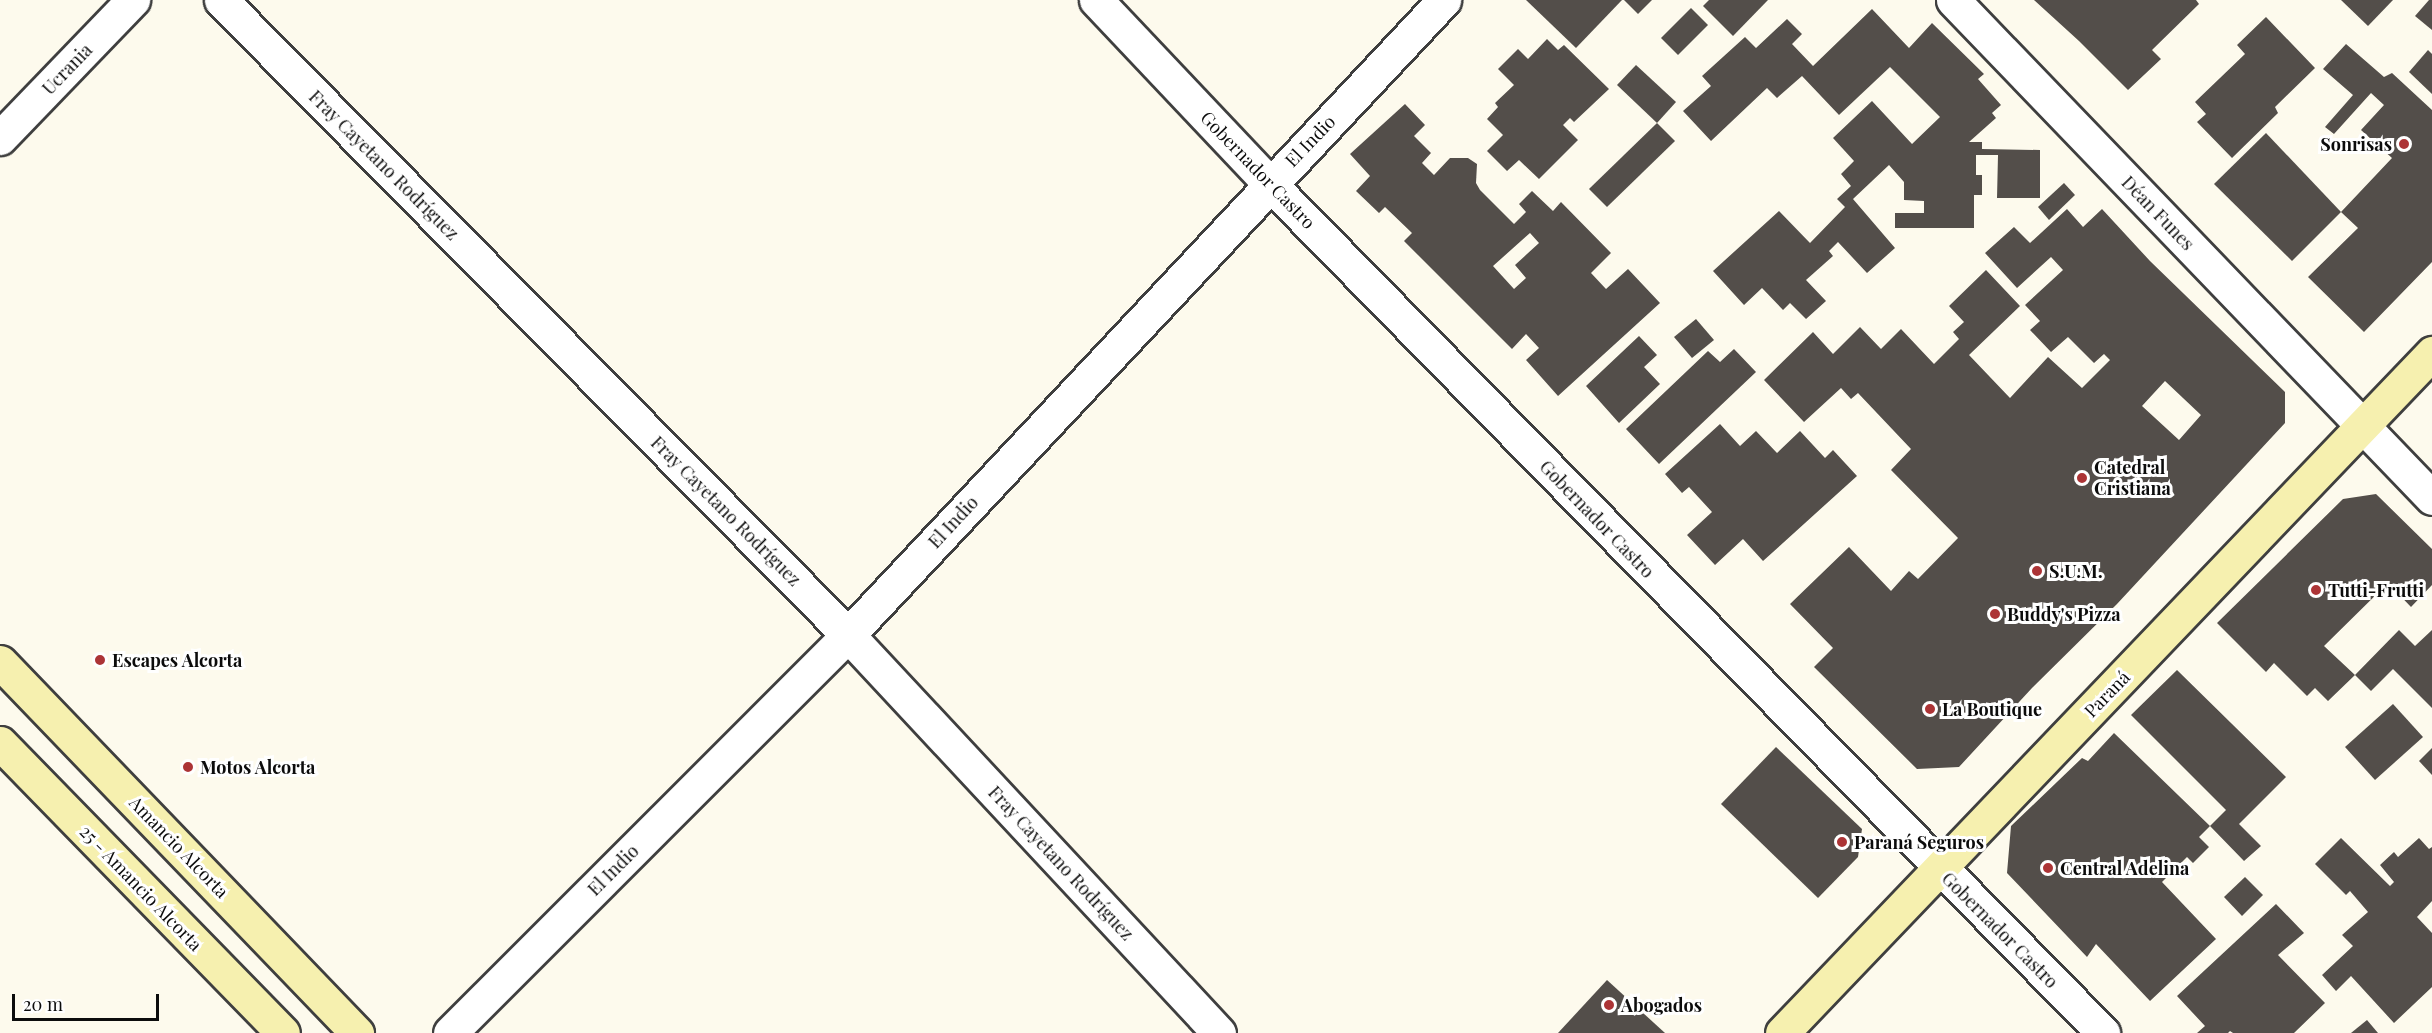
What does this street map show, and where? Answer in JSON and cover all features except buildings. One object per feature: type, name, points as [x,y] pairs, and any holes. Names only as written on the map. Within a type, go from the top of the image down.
[{"type":"street","name":"Ucrania","points":[[0,138],[134,0]]},
{"type":"street","name":"Fray Cayetano Rodríguez","points":[[221,0],[848,635],[1219,1033]]},
{"type":"street","name":"Gobernador Castro","points":[[1096,0],[1269,183],[2103,1033]]},
{"type":"street","name":"El Indio","points":[[450,1033],[848,635],[1269,183],[1444,0]]},
{"type":"street","name":"Déan Funes","points":[[1953,0],[2432,498]]},
{"type":"street","name":"Paraná","points":[[1782,1033],[2432,353]]},
{"type":"street","name":"Amancio Alcorta","points":[[0,662],[357,1033]]},
{"type":"street","name":"25 - Amancio Alcorta","points":[[0,743],[283,1033]]},
{"type":"place","name":"Sonrisas","points":[[2404,144]]},
{"type":"place","name":"Catedral Cristiana","points":[[2082,478]]},
{"type":"place","name":"S.U.M.","points":[[2037,571]]},
{"type":"place","name":"Tutti-Frutti","points":[[2316,590]]},
{"type":"place","name":"Buddy's Pizza","points":[[1995,614]]},
{"type":"place","name":"Escapes Alcorta","points":[[100,660]]},
{"type":"place","name":"La Boutique","points":[[1930,709]]},
{"type":"place","name":"Motos Alcorta","points":[[188,767]]},
{"type":"place","name":"Paraná Seguros","points":[[1842,842]]},
{"type":"place","name":"Central Adelina","points":[[2048,868]]},
{"type":"place","name":"Abogados","points":[[1609,1005]]}]
